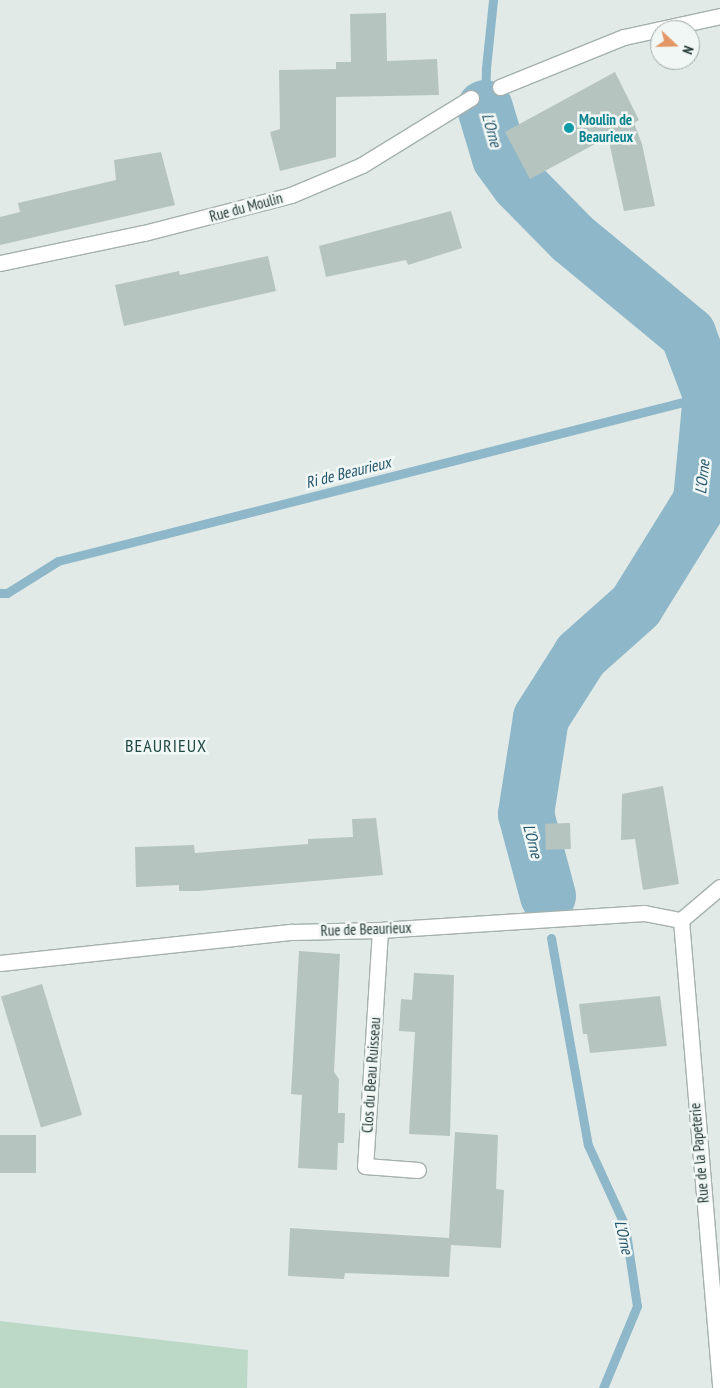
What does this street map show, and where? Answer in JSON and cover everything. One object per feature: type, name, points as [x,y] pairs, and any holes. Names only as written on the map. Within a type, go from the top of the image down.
[{"type":"street","points":[[500,87],[624,37],[720,16]]},
{"type":"street","name":"Rue du Moulin","points":[[0,263],[144,233],[291,195],[362,164],[471,98]]},
{"type":"street","points":[[681,920],[720,887]]},
{"type":"street","name":"Rue de Beaurieux","points":[[0,963],[292,932],[380,930],[530,919],[644,914],[681,920]]},
{"type":"street","name":"Rue de la Papeterie","points":[[681,920],[720,1386]]},
{"type":"street","name":"Clos du Beau Ruisseau","points":[[380,930],[365,1166],[418,1170]]},
{"type":"green space","points":[[0,1321],[248,1350],[247,1388],[0,1388]]},
{"type":"building","points":[[386,13],[387,61],[437,59],[439,95],[336,97],[336,157],[280,171],[270,132],[280,129],[279,70],[336,69],[336,62],[351,62],[350,14]]},
{"type":"building","name":"Moulin de Beaurieux","points":[[615,72],[639,120],[634,123],[642,144],[655,206],[624,211],[608,137],[530,179],[505,132]]},
{"type":"building","points":[[161,152],[175,205],[0,245],[0,217],[20,212],[18,203],[116,180],[114,160]]},
{"type":"building","points":[[451,211],[462,248],[408,265],[406,260],[326,277],[319,246]]},
{"type":"building","points":[[268,256],[276,291],[124,326],[115,285],[179,271],[180,275]]},
{"type":"building","points":[[663,786],[679,884],[643,890],[635,839],[621,840],[622,794]]},
{"type":"building","points":[[376,818],[383,875],[198,891],[179,891],[179,885],[136,887],[135,847],[194,845],[195,853],[308,844],[308,839],[353,837],[352,819]]},
{"type":"building","points":[[570,823],[571,849],[546,850],[545,824]]},
{"type":"building","points":[[299,951],[340,954],[334,1072],[339,1079],[338,1113],[345,1113],[344,1143],[338,1143],[337,1170],[298,1168],[302,1095],[291,1094]]},
{"type":"building","points":[[414,973],[454,975],[450,1136],[409,1134],[415,1032],[399,1031],[401,999],[412,1000]]},
{"type":"building","points":[[42,984],[82,1115],[41,1128],[1,997]]},
{"type":"building","points":[[660,996],[667,1046],[590,1053],[587,1034],[583,1034],[579,1004]]},
{"type":"building","points":[[455,1132],[498,1135],[496,1189],[504,1190],[501,1248],[451,1245],[449,1277],[345,1273],[344,1279],[288,1276],[290,1228],[449,1238]]},
{"type":"building","points":[[0,1135],[36,1135],[36,1173],[0,1173]]},
{"type":"waterway","name":"L'Orne","points":[[485,108],[486,68],[493,0]]},
{"type":"waterway","name":"L'Orne","points":[[485,108],[500,158],[519,184],[572,238],[688,334],[711,395],[701,501],[636,606],[581,655],[541,718],[526,814],[548,896]]},
{"type":"waterway","name":"Ri de Beaurieux","points":[[0,593],[7,593],[58,561],[711,395]]},
{"type":"waterway","name":"L'Orne","points":[[551,938],[588,1145],[625,1226],[637,1306],[603,1388]]},
{"type":"place","name":"Moulin de Beaurieux","points":[[569,128]]},
{"type":"district","name":"BEAURIEUX","points":[[166,746]]}]
